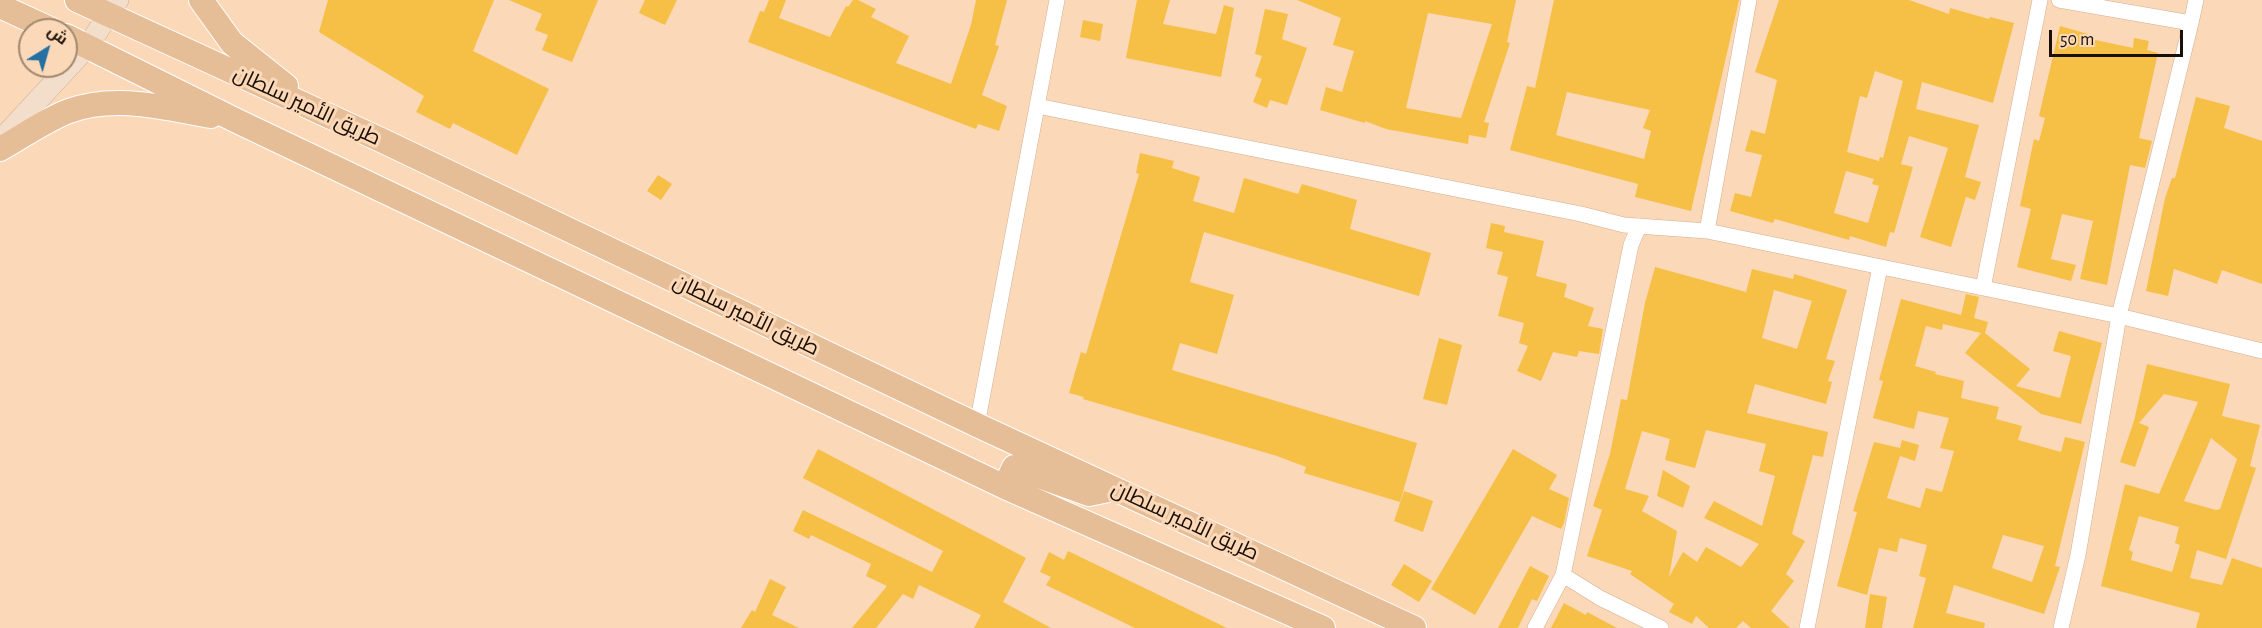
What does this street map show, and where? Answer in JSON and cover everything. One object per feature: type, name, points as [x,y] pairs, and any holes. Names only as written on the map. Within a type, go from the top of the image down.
[{"type":"main road","name":"طريق الأمير سلطان","points":[[77,0],[113,7],[315,110],[977,425],[1414,628]]},
{"type":"main road","points":[[201,0],[232,43],[315,110]]},
{"type":"main road","points":[[0,6],[26,18]]},
{"type":"main road","points":[[0,141],[88,46],[113,7]]},
{"type":"main road","name":"طريق الأمير سلطان","points":[[78,41],[237,121],[1005,487],[1323,628]]},
{"type":"main road","points":[[0,149],[68,112],[94,105],[133,103],[237,121]]},
{"type":"main road","points":[[1005,487],[1014,467],[1089,494],[1115,488]]},
{"type":"street","points":[[977,425],[1057,0]]},
{"type":"street","points":[[1707,231],[1749,0]]},
{"type":"street","points":[[1983,288],[2040,0]]},
{"type":"street","points":[[2059,0],[2191,23]]},
{"type":"street","points":[[2061,628],[2078,555],[2119,316],[2196,0]]},
{"type":"street","points":[[1037,106],[1639,226],[1707,231],[2119,316],[2262,351]]},
{"type":"street","points":[[1535,628],[1563,575],[1631,245],[1639,226]]},
{"type":"street","points":[[1807,628],[1880,267]]},
{"type":"street","points":[[1563,575],[1600,598],[1661,628]]},
{"type":"building","points":[[328,0],[494,0],[473,51],[549,89],[517,155],[453,123],[450,129],[416,112],[424,96],[319,32]]},
{"type":"building","points":[[509,0],[598,0],[572,62],[542,50],[548,35],[535,30],[542,14]]},
{"type":"building","points":[[645,0],[677,0],[665,25],[639,13]]},
{"type":"building","points":[[769,0],[786,0],[779,18],[830,37],[846,6],[848,7],[853,0],[858,0],[876,9],[871,17],[909,36],[896,63],[951,84],[971,25],[976,0],[1007,0],[995,45],[999,46],[982,95],[1007,106],[999,131],[978,124],[976,129],[748,42],[760,11],[764,12]]},
{"type":"building","points":[[1137,0],[1170,0],[1163,24],[1216,34],[1224,5],[1234,8],[1221,77],[1126,58]]},
{"type":"building","points":[[1297,0],[1516,0],[1507,42],[1510,43],[1484,122],[1489,123],[1486,138],[1469,135],[1468,144],[1386,129],[1365,121],[1365,123],[1320,110],[1326,87],[1342,92],[1354,51],[1333,45],[1341,18]],"holes":[[[1428,13],[1492,24],[1461,118],[1406,108]]]},
{"type":"building","points":[[1554,0],[1739,0],[1691,211],[1635,197],[1638,184],[1510,150],[1527,86],[1535,88]],"holes":[[[1567,92],[1650,110],[1643,128],[1651,131],[1644,159],[1556,135]]]},
{"type":"building","points":[[1779,0],[1909,0],[1949,14],[1950,8],[1989,19],[1990,17],[2014,23],[1993,103],[1922,82],[1916,109],[1979,125],[1965,177],[1981,182],[1975,200],[1966,197],[1951,247],[1920,237],[1948,148],[1909,136],[1901,164],[1913,167],[1894,233],[1890,232],[1886,247],[1850,236],[1849,240],[1775,219],[1773,223],[1730,211],[1735,193],[1751,197],[1762,155],[1745,151],[1751,130],[1765,134],[1777,80],[1755,72]],"holes":[[[1875,71],[1903,81],[1883,158],[1880,157],[1879,161],[1847,152],[1860,96],[1867,98]],[[1846,171],[1874,179],[1872,184],[1879,186],[1868,223],[1834,213]]]},
{"type":"building","points":[[1265,9],[1288,14],[1282,39],[1307,48],[1287,105],[1270,100],[1267,108],[1253,102],[1262,79],[1255,76],[1262,56],[1255,54]]},
{"type":"building","points":[[1083,20],[1103,24],[1100,41],[1080,37]]},
{"type":"building","points":[[2060,26],[2088,34],[2086,38],[2133,48],[2134,38],[2149,41],[2147,50],[2158,53],[2139,138],[2152,141],[2145,168],[2130,165],[2107,285],[2080,279],[2093,221],[2062,214],[2051,259],[2076,265],[2071,281],[2017,267],[2031,209],[2020,206],[2034,139],[2039,141],[2045,118],[2039,116]]},
{"type":"building","points":[[2196,97],[2230,106],[2224,128],[2262,141],[2262,284],[2222,270],[2217,284],[2174,269],[2168,296],[2146,291],[2165,198],[2172,178],[2175,178]]},
{"type":"building","points":[[1140,153],[1174,161],[1172,168],[1200,177],[1193,201],[1234,213],[1244,178],[1298,194],[1302,184],[1357,200],[1350,229],[1431,253],[1419,296],[1204,232],[1190,282],[1234,295],[1217,354],[1180,343],[1172,370],[1417,443],[1400,502],[1304,473],[1306,467],[1277,456],[1069,393],[1081,352],[1086,354],[1139,174],[1136,173]]},
{"type":"building","points":[[658,175],[672,184],[661,200],[647,191]]},
{"type":"building","points":[[1491,223],[1505,226],[1504,232],[1544,241],[1536,276],[1567,284],[1564,297],[1594,308],[1588,326],[1603,329],[1599,354],[1579,351],[1577,357],[1553,352],[1541,381],[1517,371],[1528,346],[1519,343],[1524,323],[1498,316],[1508,277],[1497,274],[1503,252],[1486,248]]},
{"type":"building","points":[[1655,267],[1746,292],[1752,269],[1793,279],[1794,274],[1847,290],[1826,359],[1835,361],[1828,381],[1832,382],[1826,404],[1755,384],[1747,413],[1828,432],[1823,457],[1813,455],[1792,534],[1805,541],[1786,574],[1794,581],[1771,611],[1790,628],[1751,628],[1743,621],[1736,628],[1709,628],[1696,616],[1692,624],[1669,612],[1674,604],[1630,574],[1632,571],[1587,556],[1602,510],[1593,506],[1610,454],[1621,399],[1627,400],[1645,303]],"holes":[[[1774,290],[1812,301],[1797,349],[1762,338]],[[1706,430],[1766,444],[1759,471],[1775,476],[1762,526],[1714,501],[1704,518],[1759,544],[1741,567],[1706,547],[1697,562],[1683,552],[1669,577],[1677,531],[1642,511],[1649,496],[1625,489],[1642,431],[1670,439],[1665,460],[1695,468]]]},
{"type":"building","points":[[1966,294],[1979,297],[1974,318],[1988,322],[1985,333],[2030,369],[2016,386],[2060,398],[2071,356],[2053,351],[2059,331],[2102,343],[2081,424],[2041,414],[1965,353],[1981,333],[1943,324],[1942,330],[1926,326],[1915,366],[1964,381],[1961,398],[1999,407],[1996,419],[2022,426],[2018,440],[2061,452],[2065,437],[2085,442],[2055,566],[2060,567],[2044,614],[1954,585],[1946,613],[1985,623],[1984,628],[1913,628],[1926,578],[1919,576],[1927,545],[1900,538],[1897,552],[1879,548],[1867,595],[1837,586],[1857,512],[1853,511],[1874,442],[1900,448],[1902,440],[1919,445],[1915,461],[1900,456],[1887,498],[1920,508],[1926,488],[1942,492],[1954,451],[1940,448],[1949,418],[1918,411],[1914,429],[1873,418],[1883,381],[1879,380],[1901,299],[1961,315]],"holes":[[[2003,535],[2044,546],[2032,582],[1992,568]]]},
{"type":"building","points":[[1439,338],[1462,345],[1447,405],[1423,399]]},
{"type":"building","points":[[2147,364],[2230,384],[2222,416],[2260,425],[2250,466],[2256,468],[2226,559],[2197,550],[2190,578],[2222,585],[2232,558],[2262,568],[2262,628],[2196,628],[2200,613],[2101,586],[2125,484],[2159,494],[2198,402],[2164,394],[2139,423],[2149,427],[2135,467],[2120,462],[2134,421]],"holes":[[[2211,438],[2237,459],[2220,509],[2216,510],[2184,501]],[[2139,516],[2179,527],[2175,543],[2180,545],[2172,572],[2131,560],[2133,552],[2129,550]]]},
{"type":"building","points":[[818,449],[1026,558],[1003,602],[1051,628],[974,628],[981,615],[919,585],[913,599],[903,594],[876,628],[852,628],[887,586],[866,576],[871,564],[811,535],[809,539],[793,531],[803,510],[932,572],[943,551],[803,478]]},
{"type":"building","points":[[1513,449],[1557,475],[1549,489],[1569,498],[1564,523],[1561,529],[1532,516],[1475,615],[1431,589]]},
{"type":"building","points":[[1663,470],[1690,486],[1683,508],[1657,496]]},
{"type":"building","points":[[1404,491],[1433,501],[1423,532],[1394,521]]},
{"type":"building","points":[[1068,551],[1227,628],[1135,628],[1046,585],[1051,577],[1040,572],[1049,552],[1064,560]]},
{"type":"building","points":[[1404,564],[1432,581],[1419,602],[1391,585]]},
{"type":"building","points":[[1530,566],[1549,576],[1537,601],[1532,599],[1518,628],[1498,628]]},
{"type":"building","points":[[770,579],[786,587],[772,615],[799,628],[741,628],[752,610],[755,612]]},
{"type":"building","points":[[1870,594],[1887,597],[1882,628],[1865,628]]},
{"type":"building","points":[[1564,603],[1586,615],[1587,612],[1617,628],[1551,628]]}]
